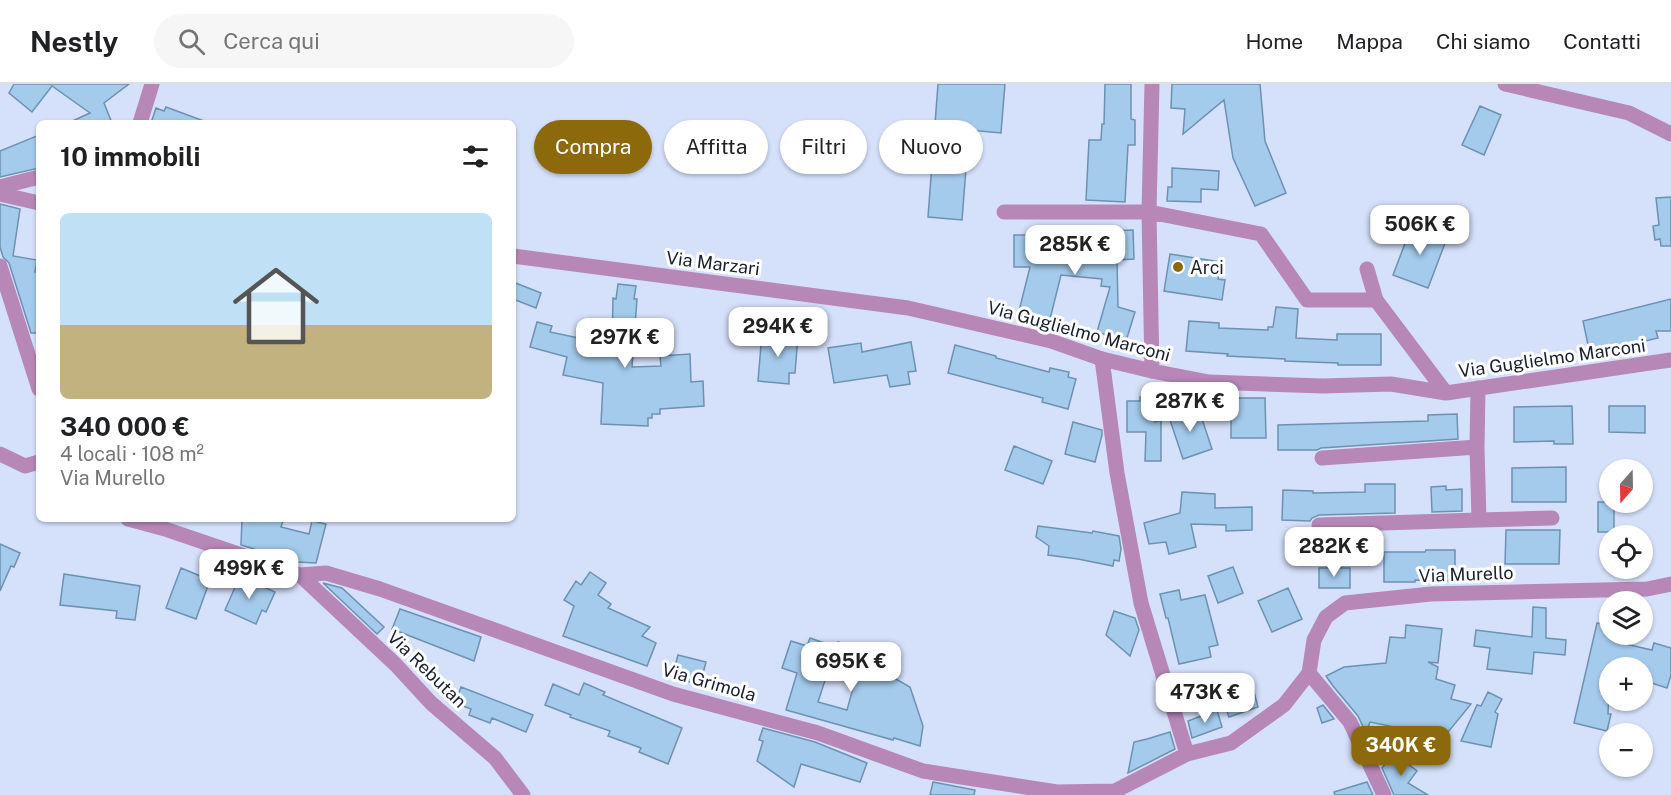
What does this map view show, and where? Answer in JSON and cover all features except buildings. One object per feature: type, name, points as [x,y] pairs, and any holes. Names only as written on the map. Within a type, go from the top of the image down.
[{"type":"street","points":[[141,120],[152,84]]},
{"type":"street","points":[[1152,84],[1149,212],[1152,371]]},
{"type":"street","points":[[1505,84],[1629,113],[1671,134]]},
{"type":"street","points":[[0,187],[36,178]]},
{"type":"street","points":[[0,194],[36,201]]},
{"type":"street","points":[[1004,212],[1149,212],[1261,234],[1307,300],[1377,300]]},
{"type":"street","name":"Via Marzari","points":[[516,256],[908,308]]},
{"type":"street","points":[[0,266],[36,380]]},
{"type":"street","points":[[1367,269],[1377,300],[1446,393]]},
{"type":"street","name":"Via Guglielmo Marconi","points":[[908,308],[1051,341],[1102,359],[1209,382],[1323,386],[1391,384],[1446,393],[1671,360]]},
{"type":"street","points":[[1102,359],[1117,473],[1141,603],[1187,754]]},
{"type":"street","points":[[1478,388],[1479,520]]},
{"type":"street","points":[[1322,458],[1477,447]]},
{"type":"street","points":[[0,454],[25,466],[36,463]]},
{"type":"street","points":[[1319,525],[1552,518]]},
{"type":"street","points":[[139,522],[300,575]]},
{"type":"street","name":"Via Grimola","points":[[300,575],[326,573],[380,589],[673,694],[818,733],[922,771],[1057,792],[1113,793]]},
{"type":"street","name":"Via Rebutan","points":[[300,575],[396,665],[431,703],[495,758],[523,795]]},
{"type":"street","name":"Via Murello","points":[[1309,673],[1314,640],[1326,617],[1345,603],[1431,594],[1647,589],[1671,584]]},
{"type":"street","points":[[1113,793],[1187,754],[1231,743],[1284,705],[1309,673],[1350,722],[1383,795]]},
{"type":"place","name":"Arci","points":[[1178,267]]}]
